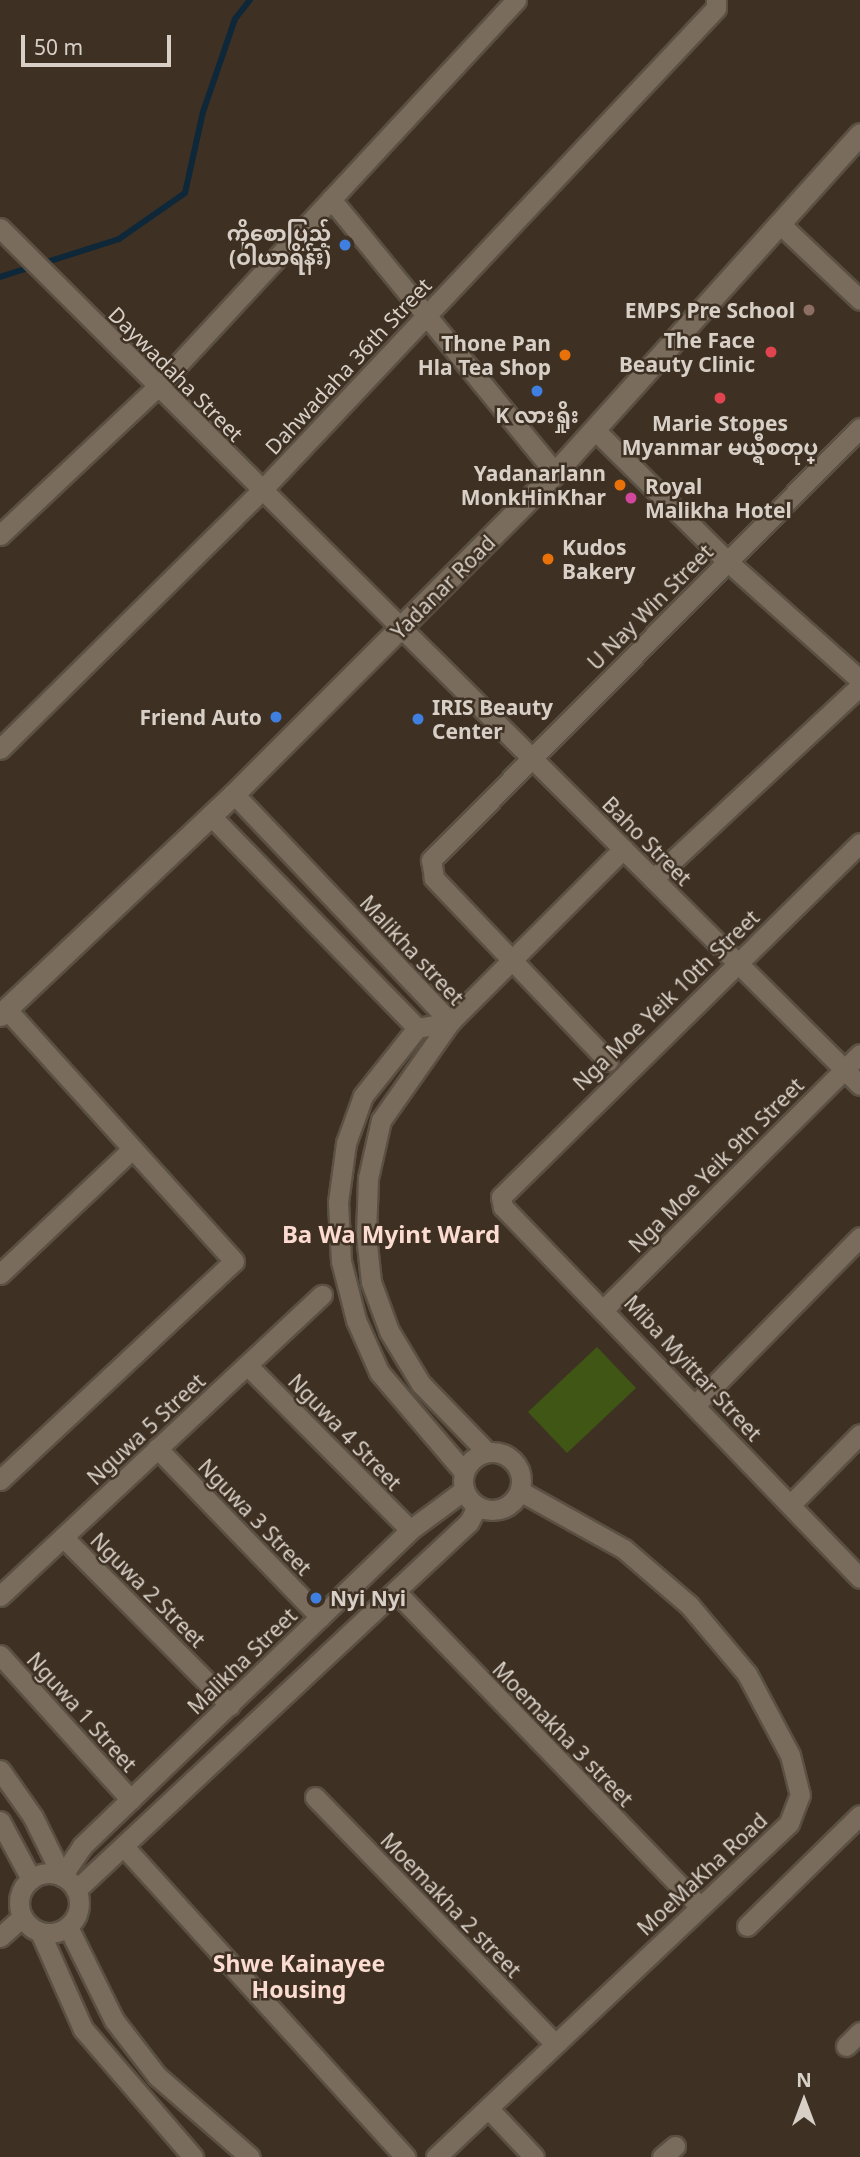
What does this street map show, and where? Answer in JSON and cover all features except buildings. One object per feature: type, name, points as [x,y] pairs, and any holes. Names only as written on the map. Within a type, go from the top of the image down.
[{"type":"main road","name":"Yadanar Road","points":[[3,1012],[211,816],[402,629],[555,473],[860,134]]},
{"type":"street","points":[[0,535],[157,387],[516,0]]},
{"type":"street","name":"Dahwadaha 36th Street","points":[[0,749],[262,490],[717,2]]},
{"type":"street","points":[[331,199],[555,473]]},
{"type":"street","points":[[780,224],[860,300]]},
{"type":"street","name":"Daywadaha Street","points":[[4,231],[68,298],[402,629]]},
{"type":"street","name":"U Nay Win Street","points":[[511,962],[429,868],[437,852],[860,428]]},
{"type":"street","points":[[594,429],[727,561],[860,680]]},
{"type":"street","name":"Baho Street","points":[[402,629],[860,1085]]},
{"type":"street","points":[[653,879],[860,686]]},
{"type":"street","name":"Malikha street","points":[[233,794],[450,1023],[382,1120],[368,1178],[366,1234],[371,1282],[389,1331],[421,1384],[487,1452]]},
{"type":"street","points":[[211,816],[417,1028]]},
{"type":"street","name":"Nga Moe Yeik 10th Street","points":[[505,1190],[860,843]]},
{"type":"street","points":[[477,1506],[464,1481],[379,1372],[356,1320],[341,1261],[338,1202],[346,1143],[363,1096],[417,1028],[450,1023],[623,849]]},
{"type":"street","points":[[511,962],[608,1061]]},
{"type":"street","points":[[0,1480],[233,1261],[3,1012]]},
{"type":"street","name":"Nga Moe Yeik 9th Street","points":[[605,1308],[860,1054]]},
{"type":"street","points":[[0,1273],[132,1149]]},
{"type":"street","name":"Miba Myittar Street","points":[[505,1190],[503,1207],[605,1308],[860,1578]]},
{"type":"street","points":[[696,1404],[860,1237]]},
{"type":"street","name":"Nguwa 5 Street","points":[[0,1596],[322,1295]]},
{"type":"street","name":"Nguwa 4 Street","points":[[247,1365],[410,1530]]},
{"type":"street","points":[[791,1504],[860,1434]]},
{"type":"street","name":"Nguwa 3 Street","points":[[157,1448],[320,1617]]},
{"type":"street","points":[[76,1890],[126,1849],[396,1591],[477,1506],[507,1507],[520,1491],[521,1474],[512,1459],[487,1452],[464,1481]]},
{"type":"street","name":"Malikha Street","points":[[62,1875],[131,1800],[464,1481]]},
{"type":"street","name":"MoeMaKha Road","points":[[436,2157],[789,1823],[800,1795],[790,1755],[747,1674],[689,1605],[624,1549],[520,1491]]},
{"type":"street","name":"Nguwa 2 Street","points":[[63,1537],[230,1705]]},
{"type":"street","name":"Moemakha 3 street","points":[[396,1591],[699,1906]]},
{"type":"street","name":"Nguwa 1 Street","points":[[0,1655],[131,1800]]},
{"type":"street","points":[[0,1770],[33,1817],[62,1875],[76,1890],[79,1910],[68,1927],[40,1932]]},
{"type":"street","name":"Moemakha 2 street","points":[[314,1797],[555,2044]]},
{"type":"street","points":[[747,1926],[860,1815]]},
{"type":"street","points":[[0,1821],[32,1878]]},
{"type":"street","points":[[126,1849],[405,2157]]},
{"type":"street","points":[[62,1875],[32,1878],[21,1892],[22,1917],[40,1932],[83,2029],[193,2157]]},
{"type":"street","points":[[0,1937],[22,1917]]},
{"type":"street","points":[[68,1927],[114,2020],[157,2076],[250,2157]]},
{"type":"street","points":[[488,2108],[534,2157]]},
{"type":"green space","points":[[597,1347],[636,1388],[567,1453],[528,1412]]},
{"type":"waterway","points":[[0,277],[119,239],[185,193],[203,112],[235,19],[250,0]]},
{"type":"place","name":"ကိုစောပြည့် (ဝါယာရိန်း)","points":[[345,245]]},
{"type":"place","name":"EMPS Pre School","points":[[809,310]]},
{"type":"place","name":"The Face Beauty Clinic","points":[[771,352]]},
{"type":"place","name":"Thone Pan Hla Tea Shop","points":[[565,355]]},
{"type":"place","name":"K လားရှိုး","points":[[537,391]]},
{"type":"place","name":"Marie Stopes Myanmar မယ္ရီစတုပ္","points":[[720,398]]},
{"type":"place","name":"Yadanarlann MonkHinKhar","points":[[620,485]]},
{"type":"place","name":"Royal Malikha Hotel","points":[[631,498]]},
{"type":"place","name":"Kudos Bakery","points":[[548,559]]},
{"type":"place","name":"Friend Auto","points":[[276,717]]},
{"type":"place","name":"IRIS Beauty Center","points":[[418,719]]},
{"type":"place","name":"Nyi Nyi","points":[[316,1598]]},
{"type":"district","name":"Ba Wa Myint Ward","points":[[391,1234]]},
{"type":"district","name":"Shwe Kainayee Housing","points":[[299,1976]]}]
